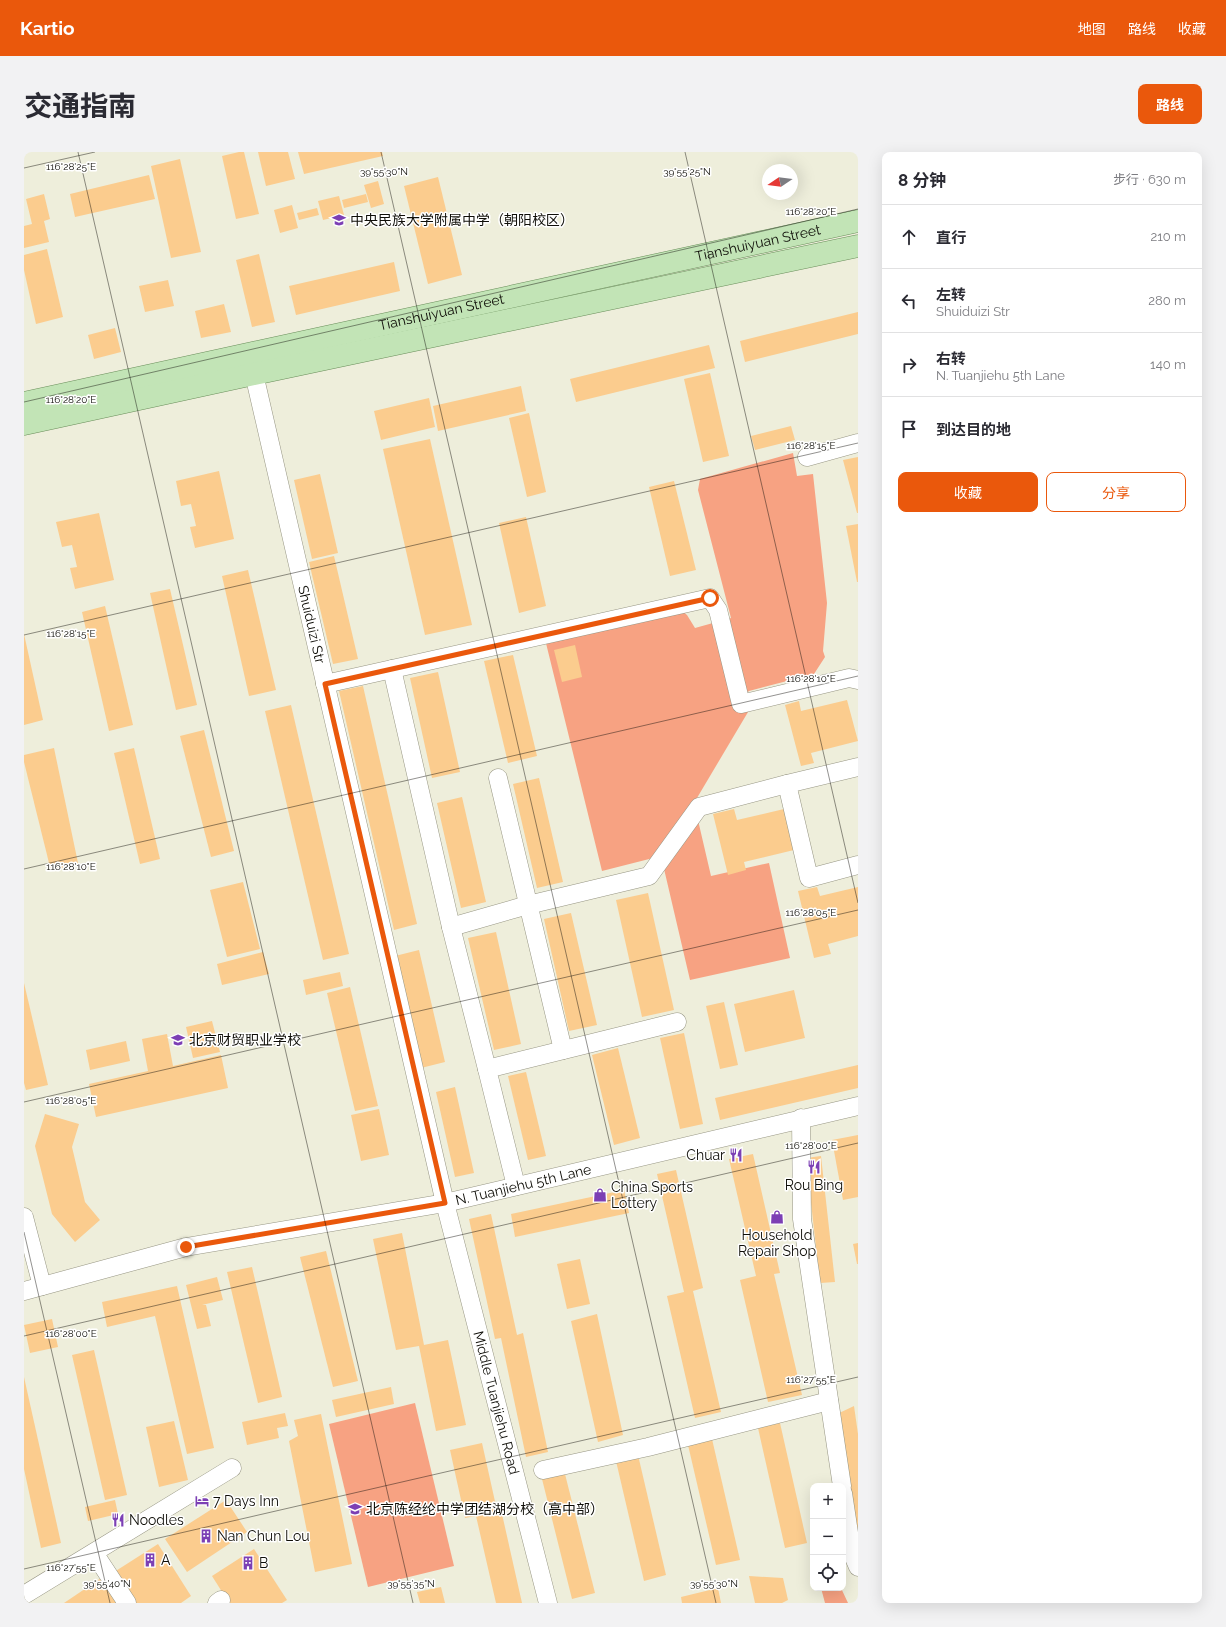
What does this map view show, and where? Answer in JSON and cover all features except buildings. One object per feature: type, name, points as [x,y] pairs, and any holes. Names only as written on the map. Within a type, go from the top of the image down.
[{"type":"main road","name":"Tianshuiyuan Street","points":[[24,403],[858,221]]},
{"type":"main road","name":"Tianshuiyuan Street","points":[[24,424],[858,246]]},
{"type":"street","name":"Shuiduizi Str","points":[[254,374],[445,1203]]},
{"type":"street","points":[[807,457],[858,443]]},
{"type":"street","points":[[325,684],[710,598],[718,610],[741,704],[849,678],[858,680]]},
{"type":"street","points":[[392,669],[451,927],[516,1186]]},
{"type":"street","points":[[451,927],[528,905],[649,876],[699,807],[858,767]]},
{"type":"street","points":[[498,778],[564,1050]]},
{"type":"street","points":[[787,784],[809,878],[858,865]]},
{"type":"street","points":[[487,1069],[676,1022]]},
{"type":"street","name":"N. Tuanjiehu 5th Lane","points":[[24,1291],[186,1247],[445,1203],[801,1118],[858,1106]]},
{"type":"street","points":[[801,1118],[802,1219],[842,1483]]},
{"type":"street","name":"Middle Tuanjiehu Road","points":[[445,1203],[548,1603]]},
{"type":"street","points":[[24,1217],[42,1286]]},
{"type":"street","points":[[543,1470],[648,1447],[829,1401]]},
{"type":"street","points":[[24,1595],[232,1468]]},
{"type":"street","points":[[846,1513],[852,1553],[858,1568]]},
{"type":"street","points":[[94,1553],[127,1603]]},
{"type":"shaded area","points":[[793,453],[797,476],[813,474],[827,603],[823,651],[825,657],[814,674],[749,691],[743,697],[751,707],[694,803],[711,876],[769,863],[790,958],[690,980],[661,856],[602,871],[543,631],[670,601],[687,615],[695,628],[731,618],[698,490],[700,479]]},
{"type":"shaded area","points":[[415,1403],[454,1566],[368,1587],[329,1424]]},
{"type":"shaded area","points":[[822,1591],[842,1591],[848,1603],[825,1603]]},
{"type":"place","name":"中央民族大学附属中学（朝阳校区）","points":[[339,220]]},
{"type":"place","name":"北京财贸职业学校","points":[[178,1040]]},
{"type":"place","name":"Chuar","points":[[736,1155]]},
{"type":"place","name":"Rou Bing","points":[[814,1167]]},
{"type":"place","name":"China Sports Lottery","points":[[600,1195]]},
{"type":"place","name":"Household Repair Shop","points":[[777,1217]]},
{"type":"place","name":"7 Days Inn","points":[[202,1501]]},
{"type":"place","name":"北京陈经纶中学团结湖分校（高中部）","points":[[355,1509]]},
{"type":"place","name":"Noodles","points":[[118,1520]]},
{"type":"place","name":"Nan Chun Lou","points":[[206,1536]]},
{"type":"place","name":"A","points":[[150,1560]]},
{"type":"place","name":"B","points":[[248,1563]]},
{"type":"route","points":[[186,1247],[445,1203],[325,684],[710,598]]}]
